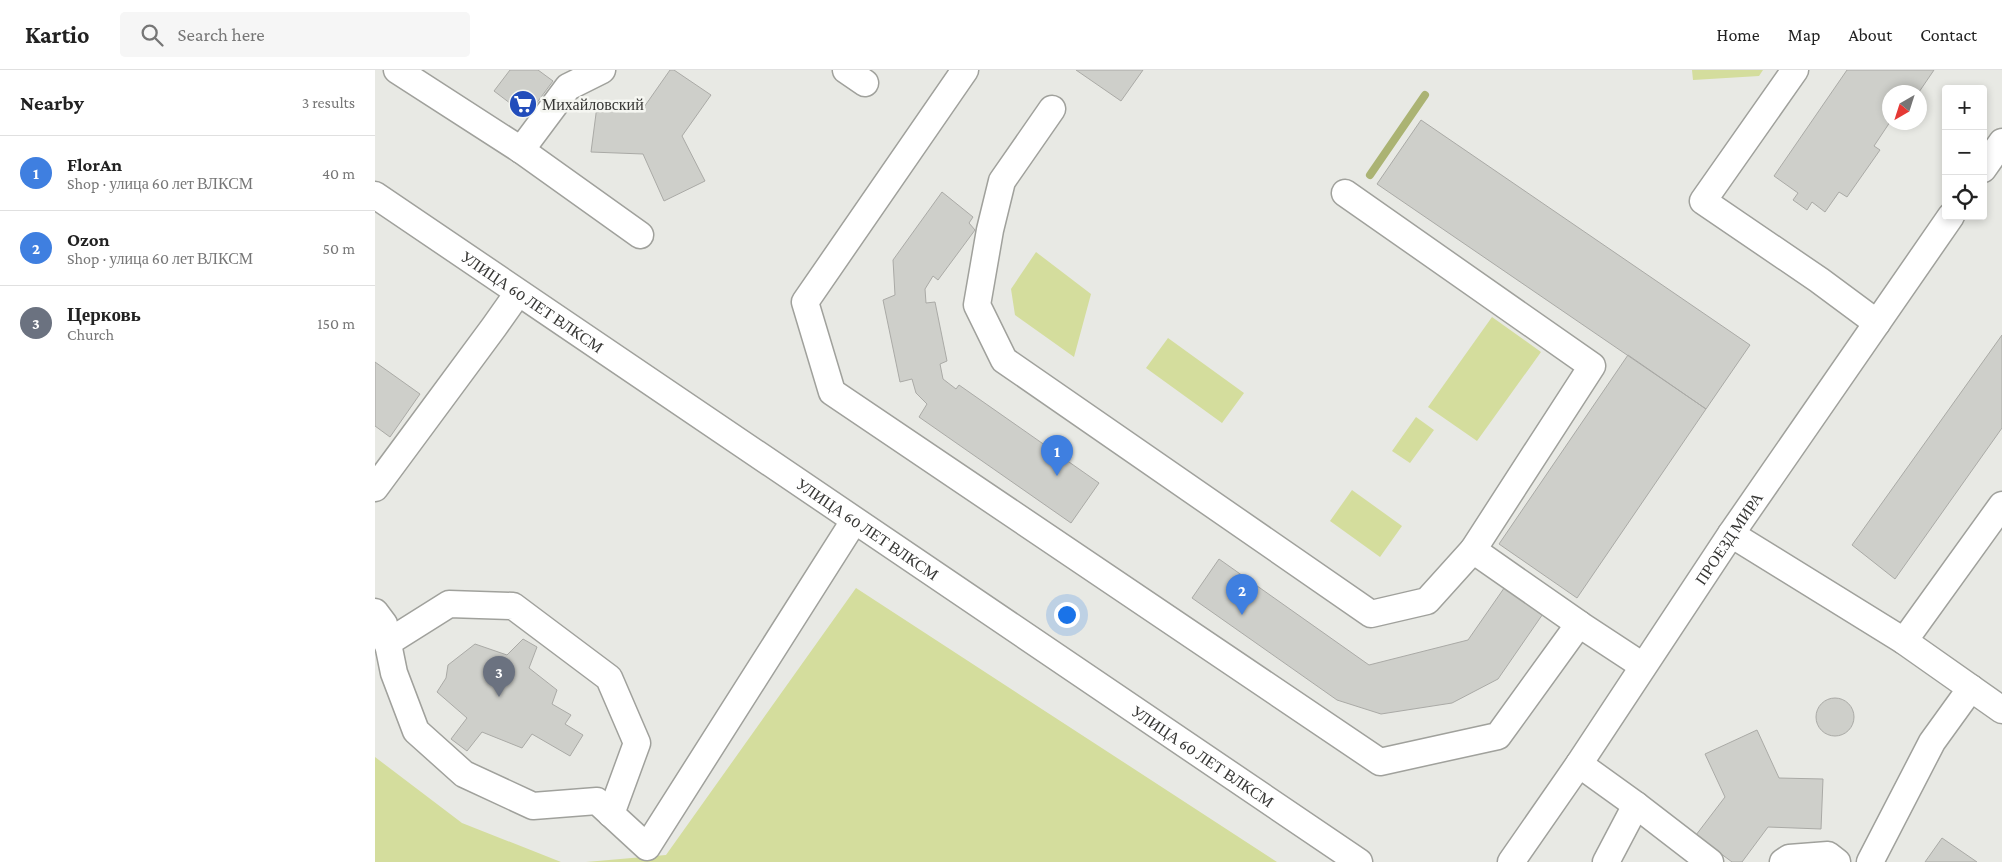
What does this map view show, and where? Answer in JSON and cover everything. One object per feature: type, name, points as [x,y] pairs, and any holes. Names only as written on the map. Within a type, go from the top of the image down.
[{"type":"street","points":[[397,70],[521,150],[640,236]]},
{"type":"street","points":[[521,150],[568,87],[602,70]]},
{"type":"street","points":[[965,70],[805,302],[832,392],[1380,762],[1498,736],[1579,624]]},
{"type":"street","points":[[1795,70],[1703,201],[1819,280],[1877,323]]},
{"type":"street","points":[[1052,110],[1003,181],[990,230],[977,305],[1004,360],[1371,614],[1427,601],[1473,550],[1592,366],[1345,193]]},
{"type":"street","points":[[1987,163],[2002,142]]},
{"type":"street","name":"УЛИЦА 60 ЛЕТ ВЛКСМ","points":[[375,195],[1359,862]]},
{"type":"street","name":"ПРОЕЗД МИРА","points":[[1511,862],[1579,764],[1731,534],[1948,220]]},
{"type":"street","points":[[375,488],[494,328],[518,292]]},
{"type":"street","points":[[1904,641],[2002,504]]},
{"type":"street","points":[[375,612],[384,624],[394,673],[416,731],[464,774],[533,806],[597,801],[647,847],[854,521]]},
{"type":"street","points":[[1731,534],[1904,641],[2002,710]]},
{"type":"street","points":[[1473,550],[1643,666]]},
{"type":"street","points":[[387,643],[449,604],[513,606],[609,678],[637,743],[611,814]]},
{"type":"street","points":[[1870,862],[1932,742],[1971,688]]},
{"type":"street","points":[[1579,764],[1636,805],[1709,862]]},
{"type":"street","points":[[1606,862],[1636,805]]},
{"type":"street","points":[[1783,862],[1789,858],[1828,855],[1837,862]]},
{"type":"green space","points":[[1692,70],[1763,70],[1759,76],[1693,80]]},
{"type":"green space","points":[[1036,252],[1091,294],[1074,357],[1015,315],[1011,289]]},
{"type":"green space","points":[[1492,317],[1541,352],[1477,441],[1428,407]]},
{"type":"green space","points":[[1168,338],[1244,393],[1222,423],[1146,368]]},
{"type":"green space","points":[[1416,417],[1434,430],[1410,463],[1392,451]]},
{"type":"green space","points":[[1352,490],[1402,526],[1380,557],[1330,521]]},
{"type":"green space","points":[[856,588],[1277,862],[586,862],[666,855]]},
{"type":"green space","points":[[375,757],[462,823],[561,862],[375,862]]},
{"type":"building","name":"Михайловский","points":[[510,70],[538,70],[553,81],[527,116],[494,91]]},
{"type":"building","points":[[670,70],[674,70],[711,95],[682,136],[705,181],[664,201],[643,154],[591,152],[597,106],[642,110]]},
{"type":"building","points":[[1076,70],[1143,70],[1121,101]]},
{"type":"building","points":[[1847,70],[1934,70],[1924,85],[1882,85],[1882,130],[1885,130],[1874,146],[1880,150],[1847,197],[1839,192],[1825,212],[1812,202],[1807,210],[1793,200],[1798,193],[1774,176]]},
{"type":"building","points":[[1421,120],[1750,345],[1706,409],[1377,184]]},
{"type":"building","points":[[942,192],[973,217],[969,223],[975,230],[938,280],[933,276],[925,289],[926,303],[935,302],[947,361],[940,364],[943,379],[956,389],[959,385],[1099,483],[1071,523],[919,417],[927,404],[916,393],[912,379],[900,382],[883,300],[895,295],[893,260]]},
{"type":"building","points":[[2002,335],[2002,428],[1895,579],[1852,545]]},
{"type":"building","points":[[1628,355],[1706,409],[1577,598],[1499,544]]},
{"type":"building","points":[[375,362],[420,394],[390,437],[375,426]]},
{"type":"building","points":[[1219,559],[1369,665],[1468,640],[1509,581],[1547,608],[1498,679],[1452,703],[1381,714],[1337,700],[1192,598]]},
{"type":"building","points":[[523,639],[537,647],[529,668],[557,690],[552,704],[571,715],[565,724],[583,735],[570,756],[532,734],[522,748],[482,732],[467,751],[451,739],[467,718],[437,692],[446,678],[448,665],[475,644],[507,655]]},
{"type":"building","points":[[1835,698],[1849,703],[1854,717],[1849,731],[1835,736],[1821,731],[1816,717],[1821,703]]},
{"type":"building","points":[[1757,730],[1779,778],[1823,779],[1821,829],[1768,827],[1742,862],[1732,862],[1696,835],[1725,797],[1705,754]]},
{"type":"building","points":[[1942,838],[1977,862],[1925,862]]},
{"type":"waterway","points":[[1370,175],[1425,95]]},
{"type":"place","name":"Михайловский","points":[[523,104]]},
{"type":"place","name":"FlorAn","points":[[1057,476]]},
{"type":"place","name":"Ozon","points":[[1242,615]]},
{"type":"place","name":"Церковь","points":[[499,697]]}]
